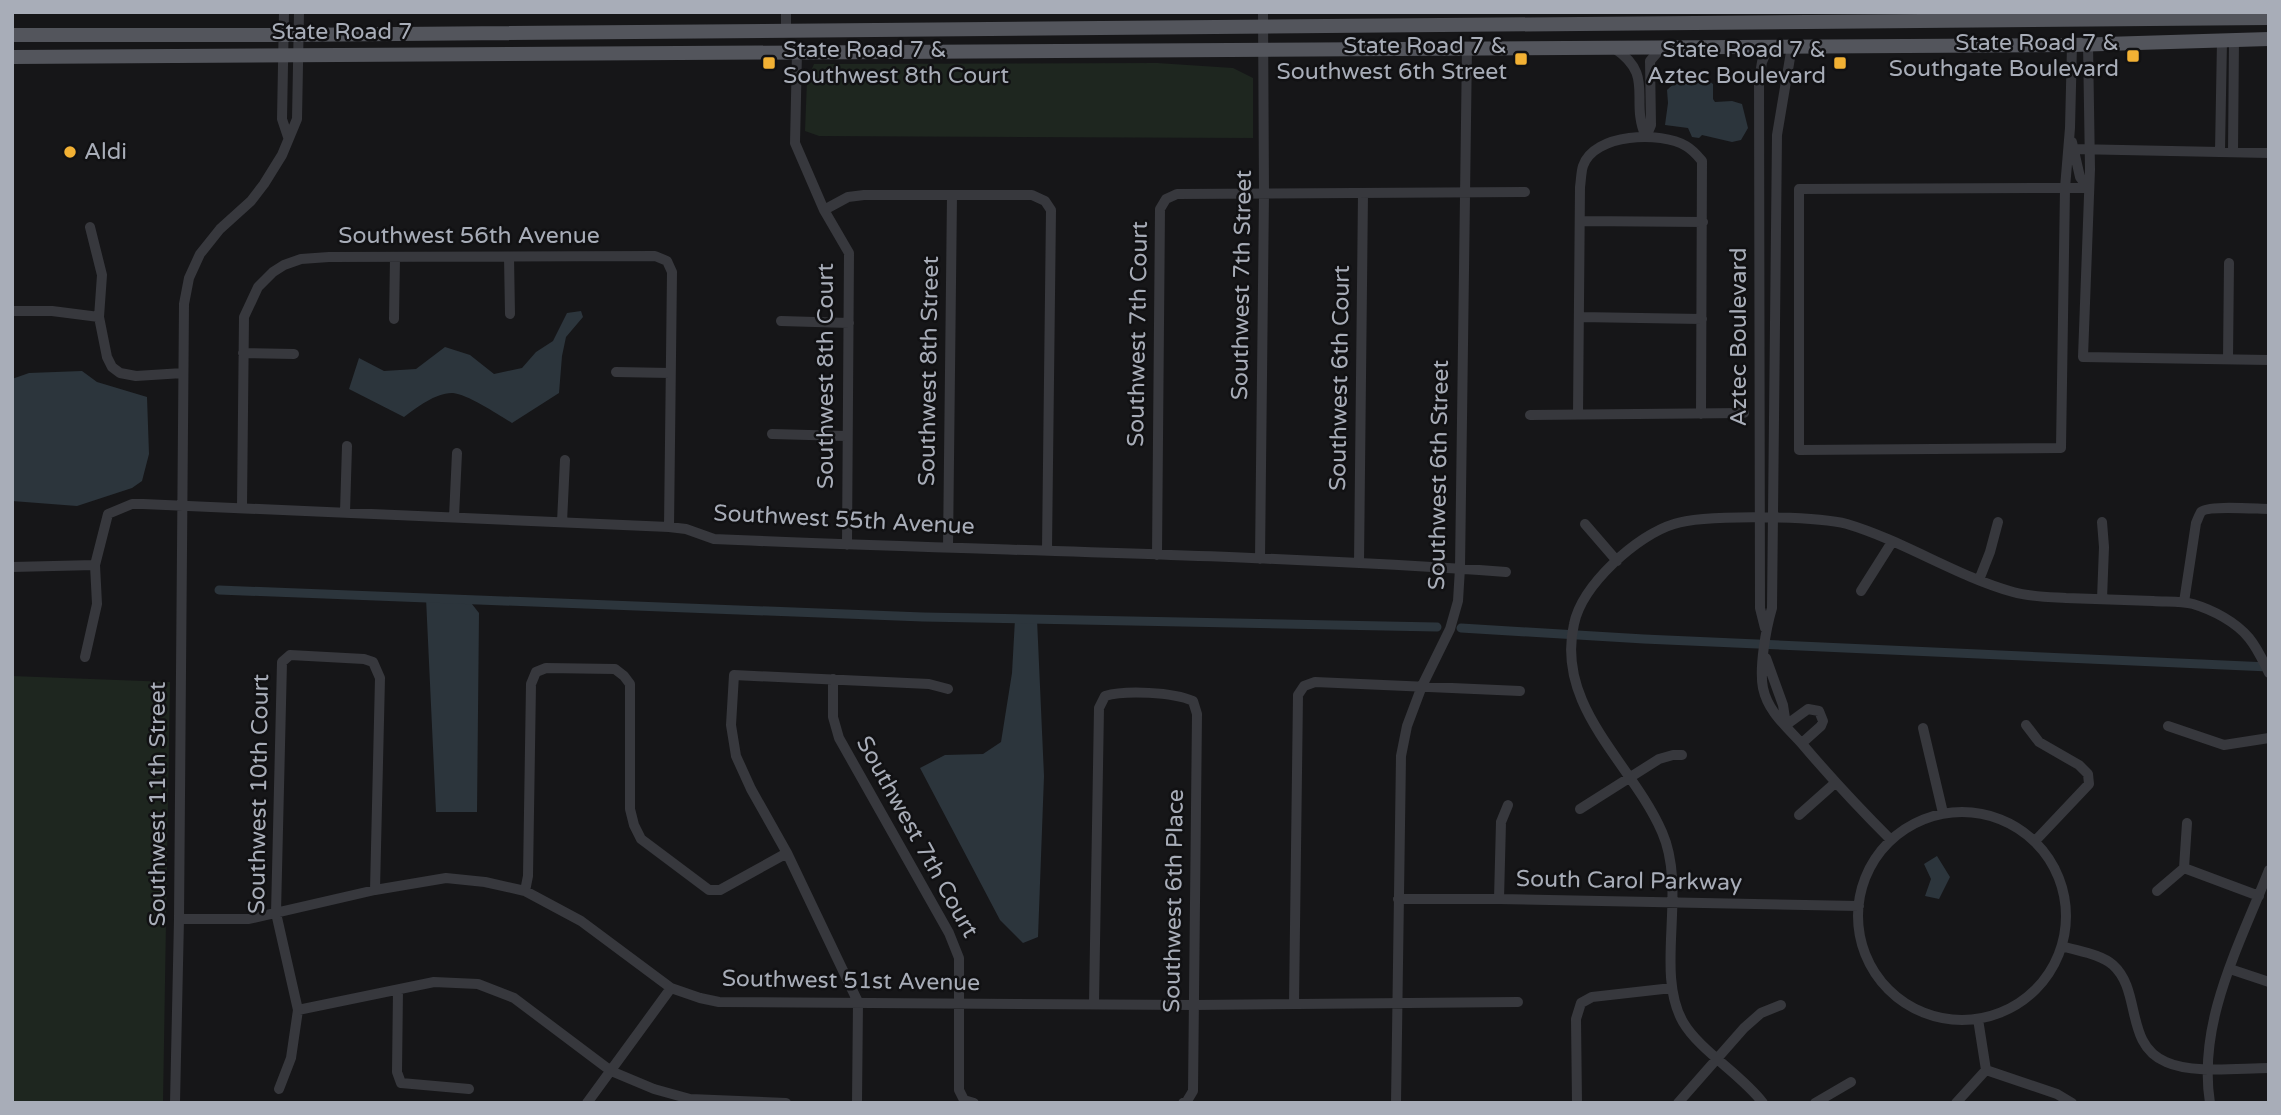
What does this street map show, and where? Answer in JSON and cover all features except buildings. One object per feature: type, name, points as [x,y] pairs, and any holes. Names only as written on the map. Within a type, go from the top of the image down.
[{"type":"main road","name":"State Road 7","points":[[12,35],[786,30],[1263,20],[1503,26],[1773,18],[1816,23],[2073,16],[2269,18]]},
{"type":"main road","points":[[2072,44],[2073,16]]},
{"type":"main road","points":[[2088,16],[2088,44]]},
{"type":"main road","points":[[1736,46],[1766,33],[1773,18]]},
{"type":"main road","points":[[1769,45],[1785,32],[1816,23]]},
{"type":"main road","points":[[1467,47],[1478,35],[1503,26]]},
{"type":"main road","points":[[797,52],[809,38],[839,29]]},
{"type":"main road","points":[[757,52],[773,45],[786,30]]},
{"type":"main road","points":[[538,54],[557,40],[598,31]]},
{"type":"main road","name":"State Road 7","points":[[12,57],[2088,44],[2269,37]]},
{"type":"street","points":[[284,12],[282,120],[288,137]]},
{"type":"street","name":"Southwest 11th Street","points":[[175,1103],[184,304],[189,278],[200,254],[220,229],[251,201],[264,184],[282,155],[298,119],[299,12]]},
{"type":"street","points":[[786,12],[786,30]]},
{"type":"street","name":"Southwest 7th Street","points":[[1260,559],[1263,20]]},
{"type":"street","points":[[2220,151],[2228,40]]},
{"type":"street","points":[[2228,40],[2233,152]]},
{"type":"street","points":[[2072,44],[2065,188],[2061,448],[1799,450],[1799,190],[2065,188],[2088,188]]},
{"type":"street","points":[[2088,44],[2090,149],[2083,357],[2269,360]]},
{"type":"street","name":"Aztec Boulevard","points":[[1766,630],[1760,608],[1759,80],[1769,45]]},
{"type":"street","name":"Aztec Boulevard","points":[[1792,46],[1777,135],[1772,608],[1766,630],[1762,676],[1764,690],[1774,714],[1891,841]]},
{"type":"street","name":"Southwest 6th Street","points":[[1396,1103],[1401,756],[1407,726],[1422,686],[1450,629],[1458,601],[1467,47]]},
{"type":"street","points":[[1612,47],[1635,65],[1639,78],[1640,123],[1646,137]]},
{"type":"street","points":[[1646,137],[1651,125],[1650,61],[1662,47]]},
{"type":"street","name":"Southwest 8th Court","points":[[797,52],[795,143],[824,209],[849,253],[847,545]]},
{"type":"street","points":[[2070,128],[2080,177],[2088,188]]},
{"type":"street","points":[[1578,415],[1583,164],[1603,146],[1629,137],[1659,137],[1685,145],[1702,161],[1701,414]]},
{"type":"street","points":[[2073,149],[2269,152]]},
{"type":"street","points":[[1264,194],[1525,192]]},
{"type":"street","name":"Southwest 6th Court","points":[[1359,563],[1363,193]]},
{"type":"street","name":"Southwest 7th Court","points":[[1157,555],[1160,209],[1166,199],[1177,194],[1264,194]]},
{"type":"street","name":"Southwest 8th Street","points":[[948,548],[953,195]]},
{"type":"street","points":[[824,209],[848,197],[1032,195],[1045,201],[1051,210],[1047,549]]},
{"type":"street","points":[[1580,221],[1703,222]]},
{"type":"street","points":[[89,227],[102,275],[99,317],[107,357],[112,367],[120,373],[135,376],[183,373]]},
{"type":"street","name":"Southwest 56th Avenue","points":[[243,353],[244,317],[258,287],[273,272],[301,259],[655,256],[667,261],[672,272],[670,373]]},
{"type":"street","points":[[509,257],[510,314]]},
{"type":"street","points":[[394,319],[395,258]]},
{"type":"street","points":[[2228,359],[2229,263]]},
{"type":"street","points":[[12,311],[52,311],[99,317]]},
{"type":"street","points":[[1579,317],[1702,319]]},
{"type":"street","points":[[782,321],[849,323]]},
{"type":"street","points":[[242,506],[243,353],[294,355]]},
{"type":"street","points":[[616,372],[670,373],[669,527]]},
{"type":"street","points":[[1530,415],[1744,413]]},
{"type":"street","points":[[772,434],[846,436]]},
{"type":"street","points":[[345,512],[346,446]]},
{"type":"street","points":[[1760,450],[1774,449]]},
{"type":"street","points":[[454,517],[457,453]]},
{"type":"street","points":[[562,522],[565,460]]},
{"type":"street","points":[[85,657],[97,604],[94,565],[108,513],[132,505],[181,505]]},
{"type":"street","name":"Southwest 55th Avenue","points":[[181,505],[669,527],[714,538],[847,545],[1047,549],[1506,572]]},
{"type":"street","points":[[2184,603],[2196,523],[2200,513],[2204,509],[2269,509]]},
{"type":"street","points":[[1763,1103],[1684,1024],[1672,988],[1672,867],[1664,836],[1581,702],[1572,671],[1574,620],[1588,592],[1617,561],[1646,538],[1676,523],[1709,519],[1773,519],[1842,523],[1979,580],[2026,595],[2184,603],[2207,610],[2228,621],[2248,637],[2269,673]]},
{"type":"street","points":[[1979,580],[1998,522]]},
{"type":"street","points":[[2102,522],[2102,600]]},
{"type":"street","points":[[1585,524],[1617,561]]},
{"type":"street","points":[[1861,591],[1892,542]]},
{"type":"street","points":[[12,567],[94,565]]},
{"type":"street","name":"Southwest 10th Court","points":[[279,1089],[291,1058],[298,1010],[276,913],[282,662],[290,655],[364,659],[373,662],[380,678],[375,890]]},
{"type":"street","points":[[526,891],[531,684],[536,672],[546,668],[615,669],[630,684],[630,809],[641,839],[709,890],[720,890],[787,853]]},
{"type":"street","points":[[857,1103],[858,1002],[787,853],[736,756],[731,726],[734,676],[929,684],[948,690]]},
{"type":"street","name":"Southwest 7th Court","points":[[833,679],[833,718],[839,738],[949,933],[959,958],[959,1090],[969,1101]]},
{"type":"street","points":[[1294,1004],[1298,695],[1304,686],[1315,681],[1520,691]]},
{"type":"street","name":"Southwest 6th Place","points":[[1094,1003],[1098,708],[1105,696],[1116,692],[1182,696],[1193,701],[1197,714],[1193,1091],[1185,1102]]},
{"type":"street","points":[[1786,725],[1808,709],[1819,711],[1823,721],[1821,726],[1802,743]]},
{"type":"street","points":[[2026,725],[2039,742],[2079,765],[2088,774],[2089,784],[2035,841]]},
{"type":"street","points":[[2168,726],[2224,745],[2269,738]]},
{"type":"street","points":[[1923,727],[1943,813]]},
{"type":"street","points":[[1580,809],[1660,759],[1682,755]]},
{"type":"street","points":[[1799,815],[1835,783]]},
{"type":"street","points":[[1499,899],[1501,822],[1508,805]]},
{"type":"street","points":[[1971,812],[1999,818],[2018,828],[2035,841],[2052,863],[2063,890],[2066,918],[2062,946],[2050,973],[2030,995],[2006,1011],[1978,1019],[1931,1016],[1891,992],[1865,953],[1858,922],[1859,906],[1869,870],[1878,854],[1906,828],[1943,813],[1971,812]]},
{"type":"street","points":[[2157,891],[2183,868],[2188,823]]},
{"type":"street","points":[[2183,868],[2259,897]]},
{"type":"street","points":[[2210,1103],[2208,1068],[2213,1021],[2230,969],[2269,870]]},
{"type":"street","name":"Southwest 51st Avenue","points":[[179,919],[249,919],[375,890],[446,878],[485,882],[526,891],[581,921],[671,988],[719,1002],[1194,1005],[1518,1002]]},
{"type":"street","name":"South Carol Parkway","points":[[1398,899],[1859,906]]},
{"type":"street","points":[[2062,946],[2105,960],[2117,970],[2126,985],[2140,1037],[2156,1056],[2181,1066],[2269,1068]]},
{"type":"street","points":[[2230,969],[2269,982]]},
{"type":"street","points":[[298,1010],[434,982],[478,984],[514,998],[611,1071],[654,1089],[690,1100],[786,1103]]},
{"type":"street","points":[[587,1103],[671,988]]},
{"type":"street","points":[[1577,1103],[1576,1019],[1581,1003],[1592,997],[1672,988]]},
{"type":"street","points":[[397,990],[397,1072],[401,1083],[469,1089]]},
{"type":"street","points":[[1678,1103],[1744,1027],[1761,1013],[1781,1005]]},
{"type":"street","points":[[1978,1019],[1986,1070]]},
{"type":"street","points":[[1955,1103],[1986,1070]]},
{"type":"street","points":[[1986,1070],[2057,1094],[2071,1103]]},
{"type":"street","points":[[1815,1103],[1851,1082]]},
{"type":"shaded area","points":[[1157,63],[1233,68],[1253,78],[1253,138],[819,136],[805,131],[807,80],[814,64]]},
{"type":"shaded area","points":[[1709,81],[1713,84],[1715,102],[1732,101],[1742,104],[1748,128],[1741,140],[1732,142],[1702,135],[1699,138],[1692,137],[1688,128],[1665,125],[1667,90],[1671,86],[1681,82]]},
{"type":"shaded area","points":[[581,311],[583,317],[566,337],[559,393],[512,423],[459,394],[447,393],[434,398],[404,417],[349,389],[359,358],[384,371],[416,369],[445,347],[470,355],[494,374],[522,368],[536,352],[553,341],[567,313]]},
{"type":"shaded area","points":[[82,371],[97,382],[147,397],[149,454],[142,481],[132,488],[77,506],[12,501],[12,379],[29,373]]},
{"type":"shaded area","points":[[426,598],[468,599],[479,613],[477,812],[436,812]]},
{"type":"shaded area","points":[[1015,619],[1037,619],[1044,776],[1038,937],[1023,943],[1000,920],[920,768],[945,755],[983,754],[1001,742],[1012,673]]},
{"type":"shaded area","points":[[12,676],[170,682],[163,1103],[12,1103]]},
{"type":"shaded area","points":[[1937,856],[1950,877],[1939,899],[1925,896],[1931,879],[1924,864]]},
{"type":"waterway","points":[[219,590],[923,617],[1437,627]]},
{"type":"waterway","points":[[1461,628],[1644,639],[2269,667]]},
{"type":"place","name":"State Road 7 & Southgate Boulevard","points":[[2133,56]]},
{"type":"place","name":"State Road 7 & Southwest 6th Street","points":[[1521,59]]},
{"type":"place","name":"State Road 7 & Southwest 8th Court","points":[[769,63]]},
{"type":"place","name":"State Road 7 & Aztec Boulevard","points":[[1840,63]]},
{"type":"place","name":"Aldi","points":[[70,152]]}]
